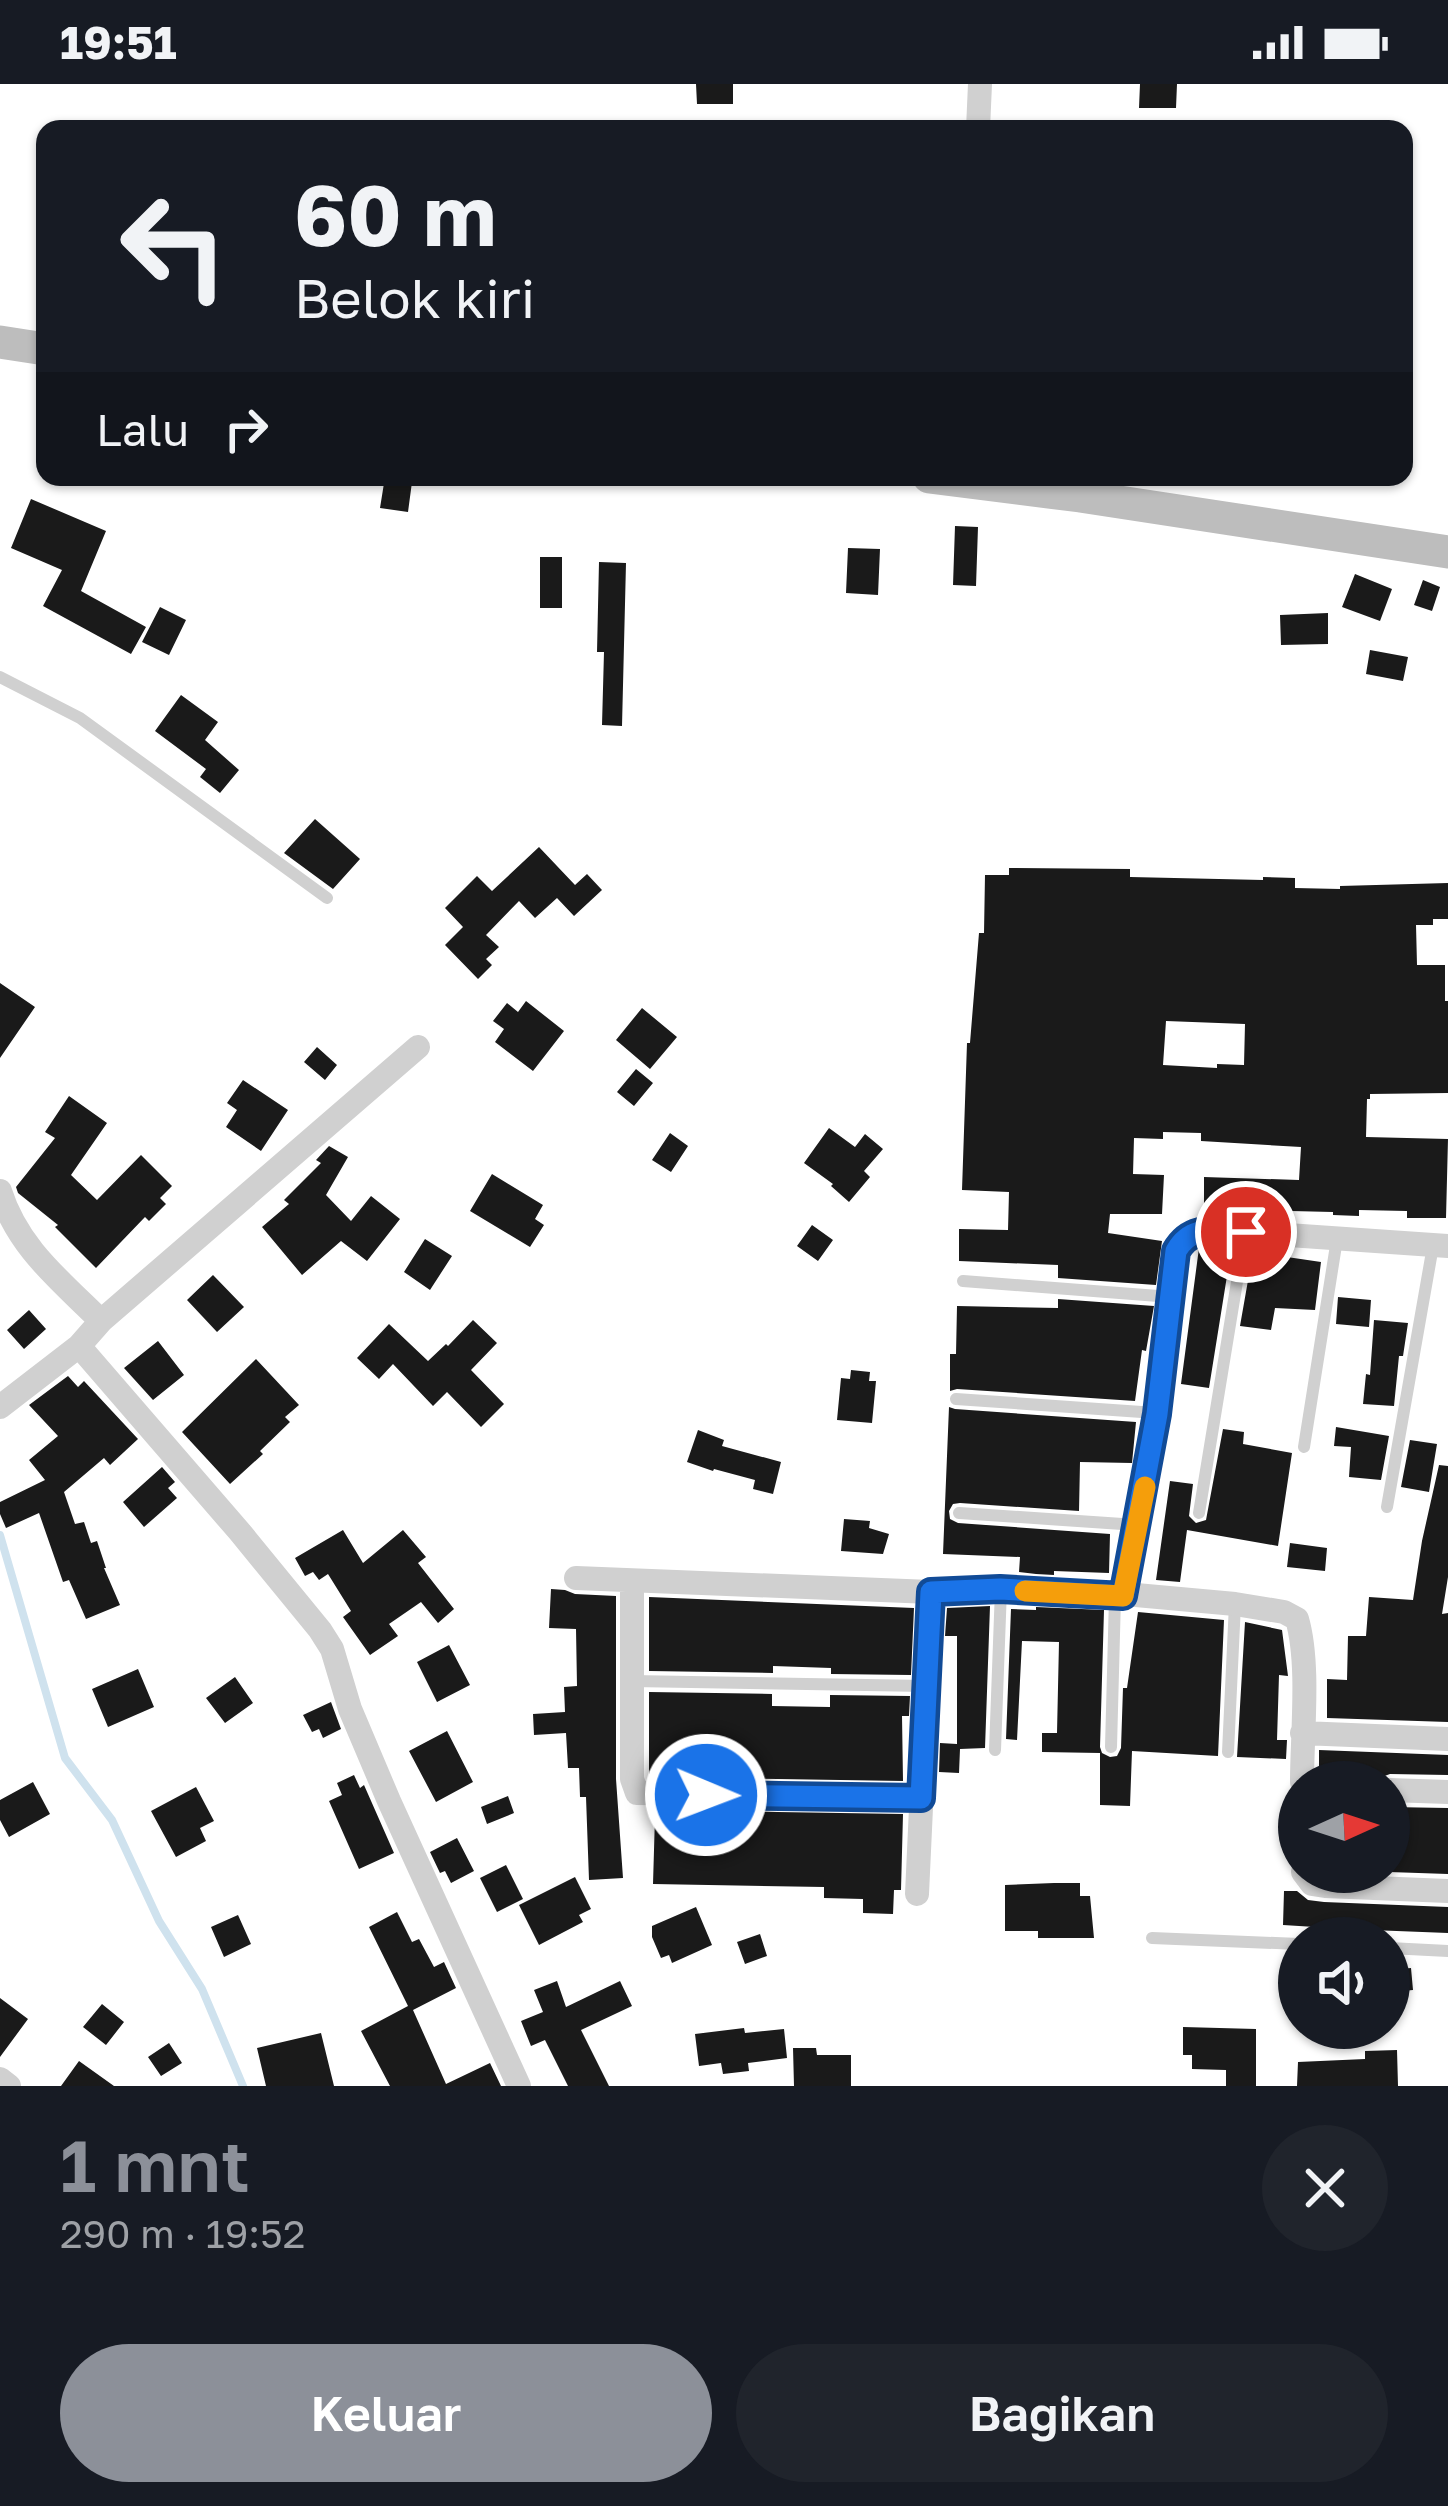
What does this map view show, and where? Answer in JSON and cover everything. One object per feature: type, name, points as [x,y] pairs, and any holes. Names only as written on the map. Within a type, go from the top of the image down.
[{"type":"street","points":[[978,120],[980,84]]},
{"type":"street","points":[[0,342],[36,348]]},
{"type":"street","points":[[1011,486],[1448,552]]},
{"type":"street","points":[[0,1407],[80,1346],[101,1321],[418,1047]]},
{"type":"street","points":[[0,1191],[15,1229],[34,1254],[101,1321]]},
{"type":"street","points":[[1119,1596],[1138,1525],[1176,1251],[1184,1237],[1198,1231],[1246,1232],[1440,1246]]},
{"type":"street","points":[[80,1346],[320,1630],[341,1672],[361,1738],[519,2086]]},
{"type":"street","points":[[576,1578],[931,1592],[1000,1589],[1235,1604],[1284,1612],[1297,1619],[1303,1668],[1302,1761]]},
{"type":"street","points":[[632,1581],[632,1779],[637,1792],[921,1798]]},
{"type":"street","points":[[916,1894],[931,1592]]},
{"type":"street","points":[[1302,1733],[1448,1739]]},
{"type":"street","points":[[1410,1791],[1448,1792]]},
{"type":"street","points":[[1410,1890],[1448,1892]]},
{"type":"street","points":[[0,2079],[9,2086]]},
{"type":"lane","points":[[0,676],[80,718],[327,898]]},
{"type":"lane","points":[[1199,1513],[1246,1232]]},
{"type":"lane","points":[[1304,1447],[1337,1239]]},
{"type":"lane","points":[[1387,1507],[1440,1246]]},
{"type":"lane","points":[[963,1281],[1172,1297]]},
{"type":"lane","points":[[956,1399],[1157,1414]]},
{"type":"lane","points":[[959,1513],[1138,1525]]},
{"type":"lane","points":[[995,1750],[1000,1589]]},
{"type":"lane","points":[[1111,1747],[1119,1596]]},
{"type":"lane","points":[[1228,1752],[1235,1604]]},
{"type":"lane","points":[[632,1681],[927,1686]]},
{"type":"lane","points":[[1152,1938],[1278,1943]]},
{"type":"lane","points":[[1410,1949],[1448,1951]]},
{"type":"building","points":[[696,84],[733,84],[733,104],[697,104]]},
{"type":"building","points":[[1140,84],[1177,84],[1176,108],[1139,108]]},
{"type":"building","points":[[384,486],[411,486],[408,512],[380,508]]},
{"type":"building","points":[[31,499],[106,531],[81,591],[146,627],[131,654],[43,606],[62,570],[11,548]]},
{"type":"building","points":[[955,526],[978,527],[976,586],[953,585]]},
{"type":"building","points":[[848,548],[880,549],[878,595],[846,593]]},
{"type":"building","points":[[540,557],[562,557],[562,608],[540,608]]},
{"type":"building","points":[[599,562],[626,563],[622,726],[602,725],[604,652],[597,652]]},
{"type":"building","points":[[1355,574],[1392,589],[1380,621],[1342,607]]},
{"type":"building","points":[[1423,580],[1440,587],[1432,611],[1414,605]]},
{"type":"building","points":[[160,607],[186,620],[169,655],[142,642]]},
{"type":"building","points":[[1328,613],[1328,644],[1281,645],[1280,615]]},
{"type":"building","points":[[1370,650],[1408,657],[1403,681],[1366,674]]},
{"type":"building","points":[[181,695],[218,722],[205,740],[239,770],[220,793],[200,777],[206,769],[155,731]]},
{"type":"building","points":[[315,819],[360,859],[333,889],[284,853]]},
{"type":"building","points":[[539,847],[575,885],[587,874],[602,890],[574,916],[557,898],[535,918],[519,901],[486,935],[499,947],[486,959],[492,965],[478,979],[445,945],[463,927],[445,908],[477,876],[492,891]]},
{"type":"building","points":[[1009,868],[1130,869],[1130,877],[1295,878],[1295,888],[1448,883],[1448,919],[1416,925],[1417,965],[1445,965],[1448,1093],[1370,1094],[1366,1137],[1448,1139],[1446,1218],[1407,1218],[1407,1211],[1359,1210],[1359,1216],[1204,1209],[1204,1177],[1299,1180],[1301,1147],[1201,1141],[1201,1133],[1163,1132],[1163,1139],[1134,1138],[1133,1174],[1164,1175],[1162,1214],[1110,1214],[1108,1233],[1162,1241],[1156,1285],[1058,1278],[1058,1265],[959,1261],[959,1229],[1008,1230],[1009,1192],[962,1190],[967,1043],[979,933],[984,933],[985,875],[1009,875]],"holes":[[[1166,1021],[1245,1024],[1244,1065],[1163,1065]]]},
{"type":"building","points":[[0,983],[35,1007],[0,1058]]},
{"type":"building","points":[[526,1001],[564,1031],[533,1071],[495,1042],[504,1029],[493,1021],[507,1003],[518,1012]]},
{"type":"building","points":[[642,1008],[677,1037],[650,1069],[616,1040]]},
{"type":"building","points":[[317,1047],[337,1065],[325,1080],[304,1062]]},
{"type":"building","points":[[636,1069],[653,1083],[634,1106],[617,1092]]},
{"type":"building","points":[[243,1080],[288,1110],[261,1151],[226,1127],[237,1110],[227,1103]]},
{"type":"building","points":[[69,1096],[107,1123],[71,1175],[97,1200],[141,1155],[172,1186],[160,1198],[166,1204],[149,1221],[145,1217],[96,1268],[16,1187],[55,1138],[45,1132]]},
{"type":"building","points":[[829,1128],[855,1147],[865,1134],[883,1149],[864,1171],[870,1177],[849,1202],[804,1163]]},
{"type":"building","points":[[670,1133],[688,1146],[671,1172],[652,1160]]},
{"type":"building","points":[[329,1146],[348,1157],[326,1195],[351,1221],[371,1196],[400,1219],[367,1261],[341,1241],[302,1275],[262,1227],[289,1204],[284,1200],[321,1163],[316,1160]]},
{"type":"building","points":[[492,1174],[543,1205],[535,1219],[544,1225],[530,1247],[470,1211]]},
{"type":"building","points":[[812,1225],[833,1240],[818,1261],[797,1246]]},
{"type":"building","points":[[425,1239],[452,1256],[430,1290],[404,1272]]},
{"type":"building","points":[[1199,1248],[1231,1251],[1209,1388],[1181,1384]]},
{"type":"building","points":[[1253,1252],[1321,1262],[1315,1310],[1275,1308],[1271,1330],[1240,1326]]},
{"type":"building","points":[[213,1275],[244,1307],[217,1332],[187,1300]]},
{"type":"building","points":[[1338,1297],[1371,1300],[1369,1327],[1336,1324]]},
{"type":"building","points":[[1058,1299],[1154,1306],[1135,1401],[950,1391],[957,1306],[1058,1308]]},
{"type":"building","points":[[29,1310],[46,1329],[24,1349],[7,1330]]},
{"type":"building","points":[[473,1320],[497,1343],[471,1370],[504,1404],[481,1427],[447,1392],[433,1406],[393,1364],[379,1379],[357,1358],[389,1324],[428,1361]]},
{"type":"building","points":[[1374,1320],[1408,1323],[1394,1406],[1363,1404]]},
{"type":"building","points":[[158,1341],[184,1375],[153,1400],[124,1368]]},
{"type":"building","points":[[256,1359],[299,1405],[285,1417],[290,1422],[260,1451],[263,1454],[230,1484],[182,1432]]},
{"type":"building","points":[[851,1370],[870,1372],[869,1381],[876,1381],[872,1423],[837,1420],[841,1378],[850,1379]]},
{"type":"building","points":[[68,1376],[78,1387],[84,1381],[138,1439],[110,1465],[104,1458],[64,1492],[75,1524],[84,1522],[91,1543],[97,1541],[120,1605],[86,1619],[69,1580],[63,1582],[39,1513],[6,1528],[0,1514],[0,1502],[45,1480],[29,1460],[58,1436],[29,1405]]},
{"type":"building","points":[[949,1407],[1136,1422],[1132,1463],[1080,1462],[1079,1511],[960,1503],[949,1511],[950,1519],[958,1523],[1110,1534],[1109,1573],[1036,1574],[1019,1572],[1020,1557],[943,1554]]},
{"type":"building","points":[[1336,1427],[1389,1436],[1381,1480],[1349,1477],[1351,1447],[1334,1446]]},
{"type":"building","points":[[1223,1429],[1244,1432],[1243,1444],[1292,1453],[1278,1546],[1187,1530],[1180,1582],[1156,1580],[1170,1481],[1193,1484],[1189,1516],[1196,1523],[1206,1520]]},
{"type":"building","points":[[698,1430],[724,1440],[722,1446],[781,1462],[773,1494],[753,1489],[755,1480],[687,1462]]},
{"type":"building","points":[[1410,1440],[1437,1444],[1429,1492],[1401,1487]]},
{"type":"building","points":[[1439,1465],[1448,1466],[1448,1577],[1442,1614],[1448,1613],[1448,1722],[1327,1718],[1327,1679],[1347,1680],[1348,1636],[1366,1636],[1369,1597],[1413,1600]]},
{"type":"building","points":[[162,1467],[175,1482],[168,1488],[177,1498],[144,1527],[123,1502]]},
{"type":"building","points":[[844,1519],[870,1521],[869,1528],[889,1534],[883,1554],[841,1551]]},
{"type":"building","points":[[343,1530],[363,1563],[403,1530],[426,1557],[418,1563],[454,1609],[438,1623],[421,1602],[389,1624],[398,1636],[370,1655],[343,1617],[351,1611],[328,1574],[319,1580],[313,1572],[305,1576],[295,1558]]},
{"type":"building","points":[[1290,1543],[1327,1548],[1325,1571],[1287,1567]]},
{"type":"building","points":[[551,1589],[616,1596],[616,1779],[623,1878],[589,1880],[586,1797],[580,1797],[579,1768],[568,1768],[566,1733],[534,1735],[533,1714],[565,1712],[564,1687],[577,1686],[576,1629],[549,1628]]},
{"type":"building","points":[[649,1597],[914,1608],[911,1675],[831,1674],[831,1668],[773,1666],[773,1673],[649,1671]]},
{"type":"building","points":[[990,1606],[985,1748],[960,1749],[959,1773],[939,1772],[940,1743],[957,1744],[957,1636],[945,1636],[947,1608]]},
{"type":"building","points":[[1011,1609],[1104,1610],[1100,1747],[1110,1757],[1117,1756],[1121,1748],[1123,1688],[1127,1688],[1138,1612],[1224,1620],[1218,1756],[1132,1751],[1130,1806],[1100,1805],[1100,1753],[1042,1752],[1042,1733],[1057,1733],[1059,1642],[1022,1641],[1017,1740],[1006,1739]]},
{"type":"building","points":[[1245,1622],[1282,1630],[1288,1676],[1279,1675],[1277,1740],[1287,1740],[1286,1759],[1237,1757]]},
{"type":"building","points":[[449,1645],[470,1685],[437,1702],[417,1662]]},
{"type":"building","points":[[138,1669],[154,1707],[108,1727],[92,1689]]},
{"type":"building","points":[[235,1677],[253,1703],[225,1723],[206,1698]]},
{"type":"building","points":[[649,1692],[772,1694],[772,1706],[830,1707],[830,1695],[910,1696],[909,1716],[902,1716],[903,1781],[649,1777]]},
{"type":"building","points":[[331,1702],[341,1729],[323,1738],[319,1729],[312,1732],[303,1715]]},
{"type":"building","points":[[447,1731],[473,1782],[436,1802],[409,1751]]},
{"type":"building","points":[[1319,1750],[1448,1755],[1448,1775],[1410,1774],[1410,1761],[1319,1761]]},
{"type":"building","points":[[354,1775],[360,1788],[364,1785],[394,1853],[359,1869],[329,1801],[342,1795],[337,1783]]},
{"type":"building","points":[[33,1782],[50,1814],[9,1837],[0,1820],[0,1800]]},
{"type":"building","points":[[196,1787],[214,1821],[200,1828],[206,1841],[176,1857],[151,1811]]},
{"type":"building","points":[[508,1796],[514,1813],[487,1824],[481,1807]]},
{"type":"building","points":[[1410,1807],[1448,1808],[1448,1874],[1410,1873]]},
{"type":"building","points":[[660,1810],[903,1814],[901,1890],[894,1890],[893,1914],[863,1913],[863,1899],[824,1898],[824,1887],[653,1884],[655,1816],[660,1816]]},
{"type":"building","points":[[457,1838],[474,1871],[451,1883],[430,1852]]},
{"type":"building","points":[[506,1865],[523,1899],[497,1912],[480,1878]]},
{"type":"building","points":[[575,1877],[591,1909],[579,1915],[583,1922],[539,1945],[519,1905]]},
{"type":"building","points":[[1080,1883],[1080,1896],[1090,1896],[1094,1938],[1038,1938],[1038,1931],[1005,1931],[1005,1885]]},
{"type":"building","points":[[1284,1893],[1324,1902],[1448,1907],[1448,1933],[1410,1932],[1410,1917],[1283,1917]]},
{"type":"building","points":[[696,1907],[712,1945],[672,1963],[669,1955],[661,1958],[652,1926]]},
{"type":"building","points":[[397,1912],[412,1942],[419,1939],[434,1967],[444,1962],[456,1988],[413,2010],[446,2084],[490,2063],[501,2086],[390,2086],[361,2031],[408,2006],[369,1927]]},
{"type":"building","points":[[238,1915],[251,1944],[224,1957],[211,1927]]},
{"type":"building","points":[[760,1934],[767,1956],[745,1964],[737,1942]]},
{"type":"building","points":[[557,1981],[566,2007],[620,1981],[632,2006],[581,2030],[609,2086],[568,2086],[545,2040],[531,2046],[521,2021],[543,2012],[534,1990]]},
{"type":"building","points":[[0,1998],[28,2019],[0,2057]]},
{"type":"building","points":[[102,2004],[124,2022],[106,2045],[83,2027]]},
{"type":"building","points":[[1183,2027],[1256,2029],[1256,2086],[1226,2086],[1226,2070],[1192,2069],[1192,2055],[1183,2055]]},
{"type":"building","points":[[744,2028],[745,2033],[784,2029],[787,2058],[748,2063],[749,2071],[723,2074],[721,2063],[699,2066],[695,2034]]},
{"type":"building","points":[[321,2033],[334,2086],[266,2086],[257,2048]]},
{"type":"building","points":[[169,2043],[182,2063],[161,2076],[148,2057]]},
{"type":"building","points":[[793,2048],[816,2048],[817,2055],[851,2055],[851,2086],[794,2086]]},
{"type":"building","points":[[1397,2050],[1398,2086],[1297,2086],[1298,2062],[1365,2059],[1365,2051]]},
{"type":"building","points":[[79,2061],[114,2086],[61,2086]]},
{"type":"waterway","points":[[0,1535],[65,1758],[112,1820],[159,1921],[202,1989],[243,2086]]},
{"type":"slow traffic","points":[[1025,1591],[1123,1596],[1145,1487]]},
{"type":"route","points":[[706,1795],[921,1798],[931,1592],[1000,1589],[1123,1596],[1157,1414],[1176,1251],[1184,1237],[1198,1231],[1246,1232]]}]
